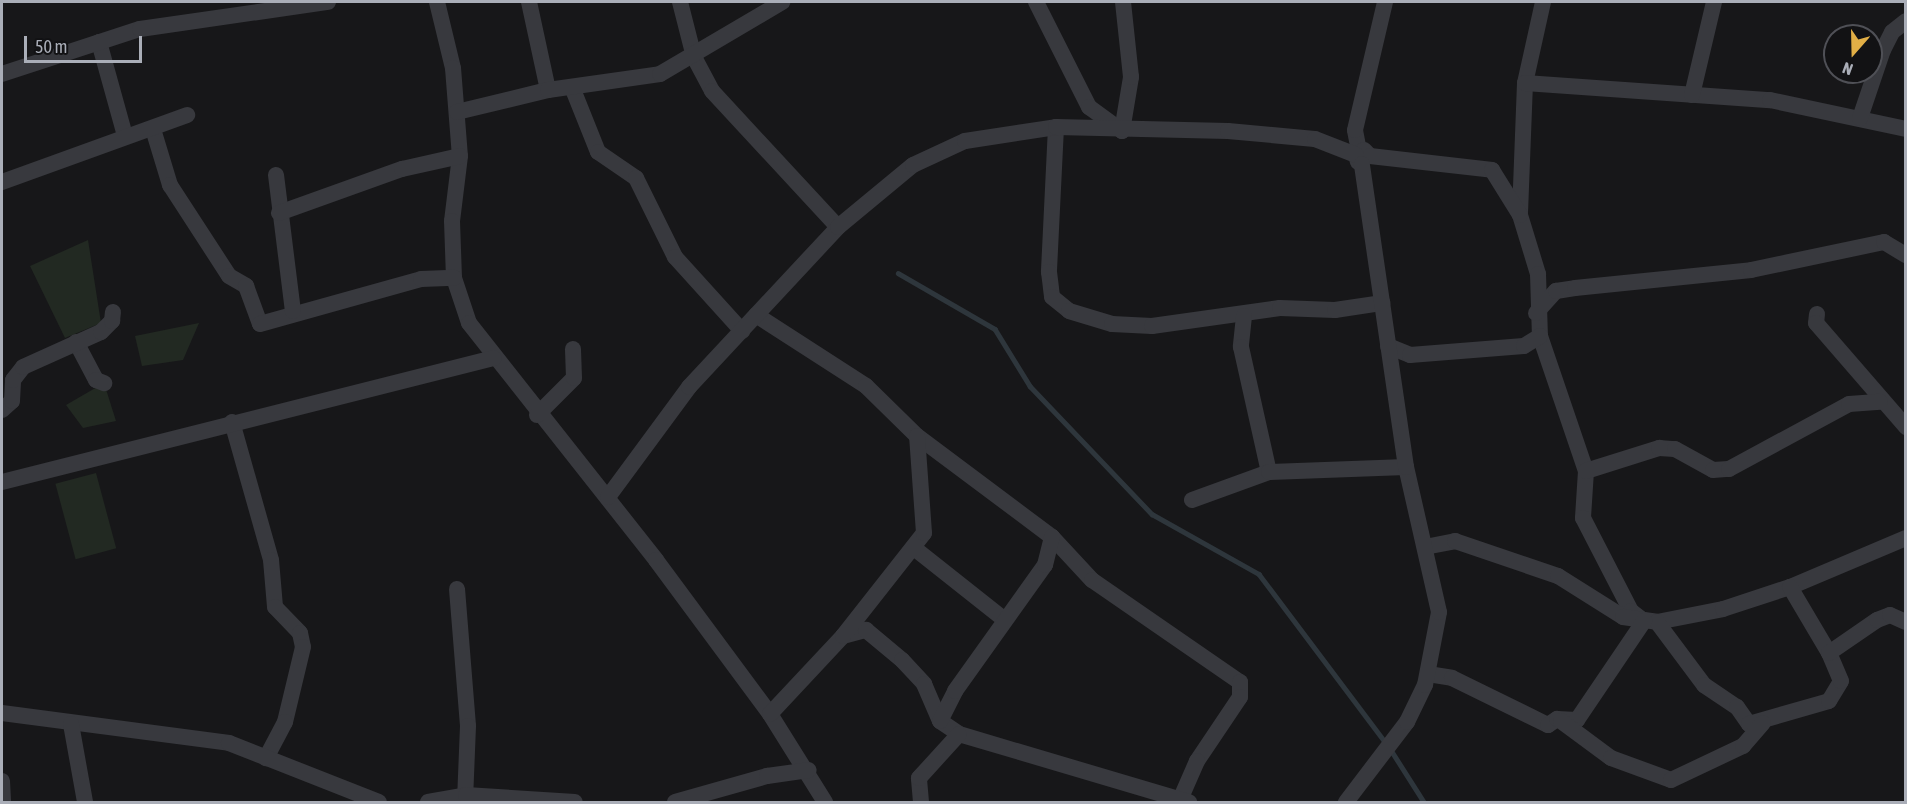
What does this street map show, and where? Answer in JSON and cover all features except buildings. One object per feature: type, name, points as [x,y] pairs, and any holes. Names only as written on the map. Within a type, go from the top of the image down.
[{"type":"street","points":[[2,74],[99,42],[162,25],[328,2]]},
{"type":"street","points":[[437,2],[453,68],[460,156],[452,221],[454,278],[469,323],[537,415],[608,497],[770,714],[809,770],[825,802]]},
{"type":"street","points":[[529,2],[548,90]]},
{"type":"street","points":[[680,2],[694,57],[712,91],[838,226]]},
{"type":"street","points":[[457,112],[548,90],[641,80],[694,57],[782,2]]},
{"type":"street","points":[[1036,2],[1089,107],[1122,131]]},
{"type":"street","points":[[1122,131],[1131,77],[1123,2]]},
{"type":"street","points":[[1346,802],[1402,730],[1428,674],[1439,612],[1406,467],[1362,156],[1355,130],[1385,2]]},
{"type":"street","points":[[1520,215],[1525,83],[1543,2]]},
{"type":"street","points":[[1692,95],[1714,2]]},
{"type":"street","points":[[1860,118],[1892,32],[1905,21]]},
{"type":"street","points":[[99,42],[125,136]]},
{"type":"street","points":[[1525,83],[1790,103],[1905,129]]},
{"type":"street","points":[[572,87],[598,152],[636,178],[675,257],[742,331]]},
{"type":"street","points":[[2,182],[187,115]]},
{"type":"street","points":[[1056,127],[1049,272],[1057,303],[1112,324],[1244,316],[1280,308],[1335,310],[1382,303]]},
{"type":"street","points":[[608,497],[689,387],[838,226],[913,165],[965,141],[1056,127],[1122,131],[1228,131],[1315,139],[1362,156],[1492,170],[1520,215],[1538,274],[1536,313],[1540,336],[1586,471],[1583,518],[1631,611],[1650,621],[1704,685],[1737,707],[1749,724],[1763,723],[1829,701],[1841,681],[1829,653],[1790,587]]},
{"type":"street","points":[[153,129],[170,185],[229,276],[246,286],[256,322],[270,324],[293,311],[421,279],[454,278]]},
{"type":"street","points":[[279,213],[402,169],[460,156]]},
{"type":"street","points":[[276,175],[293,311]]},
{"type":"street","points":[[1536,313],[1556,291],[1575,288],[1750,270],[1884,242],[1905,255]]},
{"type":"street","points":[[2,410],[12,401],[13,380],[23,367],[101,332],[112,321],[113,312]]},
{"type":"street","points":[[1817,314],[1816,323],[1880,402],[1905,427]]},
{"type":"street","points":[[756,315],[866,386],[917,436],[1052,537],[1092,580],[1240,682],[1240,697],[1197,761],[1185,801],[959,734],[940,721],[924,684],[907,664],[866,630],[843,636]]},
{"type":"street","points":[[1244,316],[1241,347],[1269,472]]},
{"type":"street","points":[[1388,346],[1410,355],[1524,346],[1540,336]]},
{"type":"street","points":[[76,342],[96,380],[104,383]]},
{"type":"street","points":[[537,415],[574,378],[573,349]]},
{"type":"street","points":[[2,482],[232,422],[319,406],[494,358]]},
{"type":"street","points":[[1586,471],[1659,448],[1675,450],[1713,470],[1729,469],[1849,404],[1880,402]]},
{"type":"street","points":[[232,422],[271,560],[275,607],[300,633],[303,647],[285,722],[266,756]]},
{"type":"street","points":[[770,714],[843,636],[914,548],[926,517],[917,436]]},
{"type":"street","points":[[1191,500],[1269,472],[1406,467]]},
{"type":"street","points":[[940,721],[1005,620],[1045,565],[1052,537]]},
{"type":"street","points":[[1425,547],[1455,541],[1558,576],[1623,617],[1650,621],[1723,609],[1790,587],[1905,537]]},
{"type":"street","points":[[914,548],[1005,620]]},
{"type":"street","points":[[457,589],[468,726],[465,799]]},
{"type":"street","points":[[1829,653],[1877,620],[1890,615],[1905,622]]},
{"type":"street","points":[[1428,674],[1452,678],[1548,725],[1557,719],[1577,720],[1650,621]]},
{"type":"street","points":[[2,713],[70,724],[229,743],[379,802]]},
{"type":"street","points":[[1557,719],[1611,758],[1671,780],[1743,746],[1763,723]]},
{"type":"street","points":[[70,724],[85,802]]},
{"type":"street","points":[[921,802],[919,778],[959,734]]},
{"type":"street","points":[[675,802],[767,776],[809,770]]},
{"type":"street","points":[[2,781],[3,802]]},
{"type":"street","points":[[428,802],[465,799],[575,802]]},
{"type":"shaded area","points":[[88,240],[101,323],[65,338],[30,266]]},
{"type":"shaded area","points":[[199,323],[183,360],[142,366],[135,336]]},
{"type":"shaded area","points":[[104,383],[116,421],[83,428],[66,405]]},
{"type":"shaded area","points":[[96,473],[116,548],[76,559],[55,484]]},
{"type":"waterway","points":[[898,273],[995,329],[1030,386],[1152,514],[1259,574],[1386,743]]},
{"type":"waterway","points":[[1391,750],[1424,802]]}]
